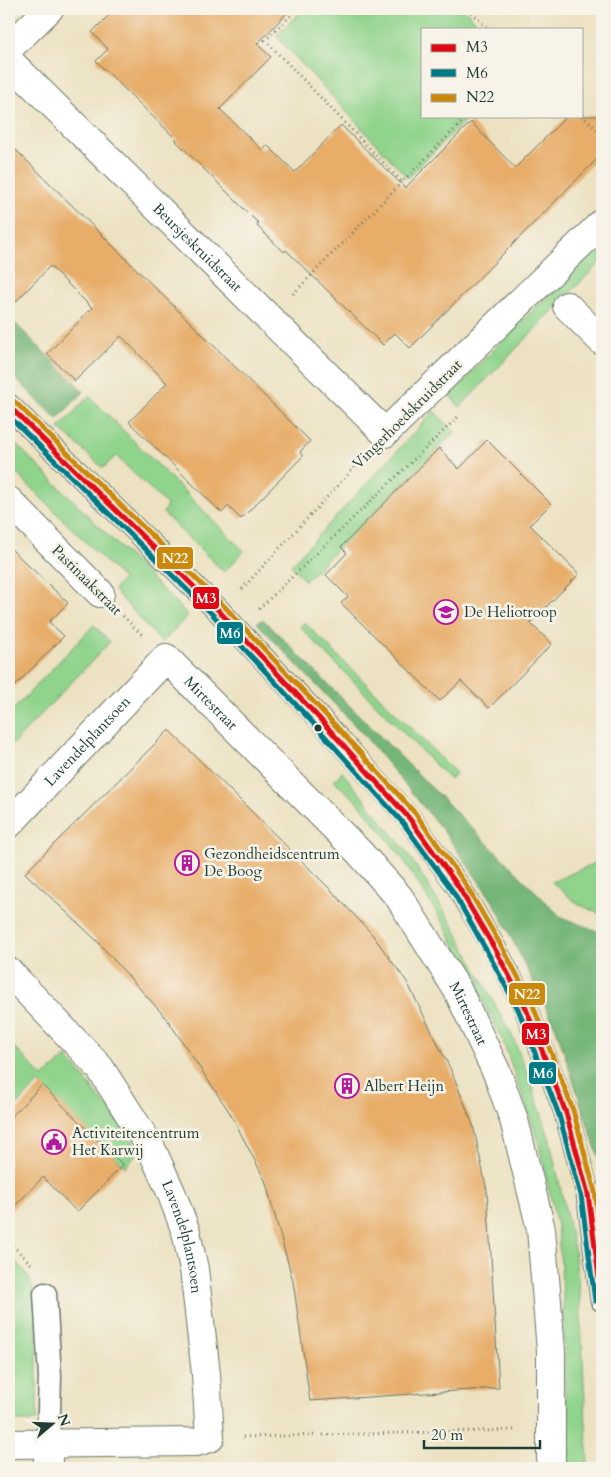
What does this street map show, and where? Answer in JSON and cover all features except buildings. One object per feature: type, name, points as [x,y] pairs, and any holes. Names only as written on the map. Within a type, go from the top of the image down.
[{"type":"street","points":[[9,48],[49,9]]},
{"type":"street","name":"Beursjeskruidstraat","points":[[9,61],[385,433]]},
{"type":"street","name":"Vingerhoedskruidstraat","points":[[385,433],[602,223]]},
{"type":"street","points":[[567,306],[602,341]]},
{"type":"street","name":"Pastinaakstraat","points":[[9,501],[100,593]]},
{"type":"street","name":"Lavendelplantsoen","points":[[9,824],[166,658]]},
{"type":"street","name":"Mirtestraat","points":[[166,658],[359,852],[404,904],[457,989],[497,1073],[514,1120],[541,1229],[551,1350],[551,1468]]},
{"type":"street","name":"Lavendelplantsoen","points":[[9,972],[100,1068],[151,1148],[171,1192],[186,1232],[194,1269],[206,1374],[210,1438]]},
{"type":"street","points":[[9,1444],[48,1456],[196,1442],[210,1438]]},
{"type":"lane","points":[[9,406],[237,630],[410,818],[458,886],[525,1006],[566,1113],[588,1194],[602,1300]]},
{"type":"lane","points":[[45,1294],[50,1376],[48,1456]]},
{"type":"path","points":[[298,9],[265,40],[402,182]]},
{"type":"path","points":[[468,9],[487,28]]},
{"type":"path","points":[[584,117],[602,135]]},
{"type":"path","points":[[269,319],[466,118]]},
{"type":"path","points":[[237,630],[458,417]]},
{"type":"path","name":"Vingerhoedskruidstraat","points":[[218,610],[237,594],[385,433]]},
{"type":"path","name":"Pastinaakstraat","points":[[100,593],[166,658]]},
{"type":"path","points":[[210,1438],[551,1429]]},
{"type":"green space","points":[[304,9],[464,9],[483,28],[421,28],[421,118],[467,118],[408,178],[276,36]]},
{"type":"green space","points":[[602,241],[602,260],[460,407],[449,395]]},
{"type":"green space","points":[[9,317],[84,392],[57,419],[9,372]]},
{"type":"green space","points":[[89,396],[244,551],[224,572],[163,513],[167,505],[116,456],[103,468],[59,428]]},
{"type":"green space","points":[[434,411],[455,432],[305,581],[291,565]]},
{"type":"green space","points":[[9,437],[188,615],[162,643],[114,590],[123,579],[9,466]]},
{"type":"green space","points":[[263,619],[561,917],[602,933],[602,1168],[556,1028],[496,906],[446,834],[363,734],[257,623]]},
{"type":"green space","points":[[304,622],[456,773],[450,780],[300,627]]},
{"type":"green space","points":[[94,625],[110,642],[9,748],[9,714]]},
{"type":"green space","points":[[342,772],[406,851],[451,922],[513,1038],[530,1080],[549,1137],[574,1249],[580,1298],[588,1468],[567,1468],[563,1295],[560,1255],[557,1225],[538,1140],[503,1041],[445,926],[401,856],[358,802],[334,781]]},
{"type":"green space","points":[[602,860],[602,915],[578,904],[552,882]]},
{"type":"green space","points":[[9,1042],[43,1077],[67,1057],[109,1109],[139,1151],[125,1167],[39,1083],[9,1113]]},
{"type":"green space","points":[[9,1254],[27,1274],[34,1291],[37,1313],[37,1421],[9,1421]]},
{"type":"transit line","name":"N22","points":[[14,401],[223,605],[415,813],[464,882],[532,1003],[573,1110],[595,1192],[602,1245]]},
{"type":"transit line","name":"M3","points":[[9,406],[218,610],[409,818],[458,886],[525,1006],[566,1113],[588,1194],[602,1300]]},
{"type":"transit line","name":"M6","points":[[9,416],[213,615],[403,823],[452,890],[518,1009],[559,1115],[581,1195],[595,1301]]},
{"type":"place","name":"De Heliotroop","points":[[446,612]]},
{"type":"place","name":"Gezondheidscentrum De Boog","points":[[187,863]]},
{"type":"place","name":"Albert Heijn","points":[[347,1086]]},
{"type":"place","name":"Activiteitencentrum Het Karwij","points":[[54,1142]]}]
